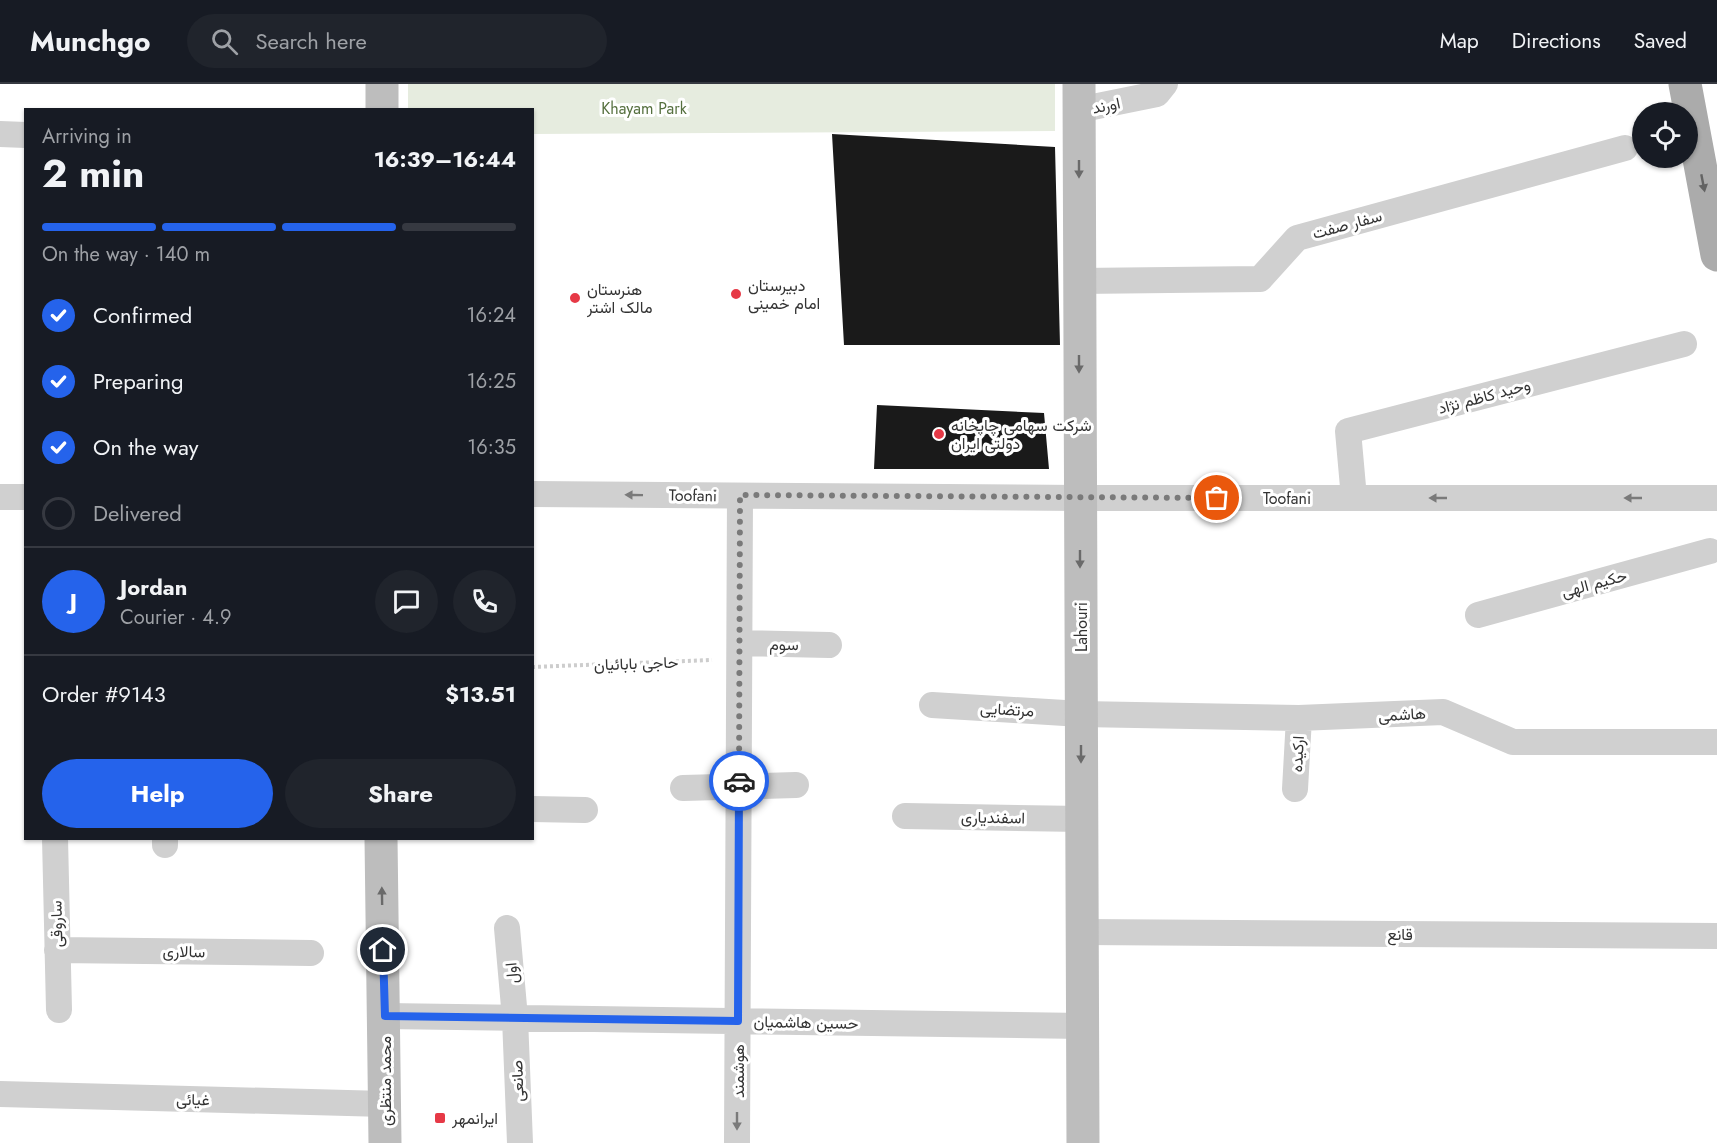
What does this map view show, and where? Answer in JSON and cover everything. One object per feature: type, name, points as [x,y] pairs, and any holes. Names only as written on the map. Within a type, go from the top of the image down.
[{"type":"main road","points":[[382,84],[382,108]]},
{"type":"main road","points":[[1685,84],[1717,255]]},
{"type":"main road","name":"Lahouri","points":[[1078,97],[1083,1143]]},
{"type":"main road","name":"محمد منتظری","points":[[381,840],[385,1143]]},
{"type":"street","name":"اورند","points":[[1078,97],[1157,94],[1165,84]]},
{"type":"street","points":[[0,134],[24,135]]},
{"type":"street","name":"سفار صفت","points":[[1079,281],[1260,279],[1297,238],[1625,148]]},
{"type":"street","name":"وحید کاظم نژاد","points":[[1354,498],[1348,431],[1684,344]]},
{"type":"street","name":"Toofani","points":[[534,494],[1080,498],[1717,498]]},
{"type":"street","name":"هوشمند","points":[[737,1143],[740,495]]},
{"type":"street","points":[[0,497],[24,497]]},
{"type":"street","name":"حکیم الهی","points":[[1478,615],[1710,551]]},
{"type":"street","name":"سوم","points":[[740,651],[829,645]]},
{"type":"street","name":"مرتضایی","points":[[932,705],[1081,714]]},
{"type":"street","name":"هاشمی","points":[[1081,714],[1299,718],[1443,712],[1513,742],[1717,742]]},
{"type":"street","name":"ارکیده","points":[[1295,789],[1299,718]]},
{"type":"street","points":[[683,788],[796,784]]},
{"type":"street","points":[[534,809],[585,810]]},
{"type":"street","name":"اسفندیاری","points":[[905,816],[1082,819]]},
{"type":"street","name":"ساروقی","points":[[55,840],[59,1010]]},
{"type":"street","name":"اول","points":[[507,928],[515,1018]]},
{"type":"street","name":"قانع","points":[[1082,932],[1717,936]]},
{"type":"street","name":"سالاری","points":[[57,950],[311,953]]},
{"type":"street","name":"حسین هاشمیان","points":[[385,1016],[1083,1026]]},
{"type":"street","name":"صانعی","points":[[515,1018],[520,1143]]},
{"type":"street","name":"غیائی","points":[[0,1094],[385,1104]]},
{"type":"path","name":"حاجی بابائیان","points":[[534,667],[740,651]]},
{"type":"green space","name":"Khayam Park","points":[[408,84],[1055,84],[1055,131],[534,134],[534,108],[408,108]]},
{"type":"building","points":[[832,134],[1055,147],[1060,345],[844,345]]},
{"type":"building","points":[[877,405],[1044,413],[1049,469],[874,469]]},
{"type":"way so far","points":[[739,781],[740,495],[1217,498]]},
{"type":"place","name":"دبیرستان امام خمینی","points":[[736,294]]},
{"type":"place","name":"هنرستان مالک اشتر","points":[[575,298]]},
{"type":"place","name":"شرکت سهامی چاپخانه دولتی ایران","points":[[939,434]]},
{"type":"place","name":"ایرانمهر","points":[[440,1118]]},
{"type":"route","points":[[383,950],[385,1016],[738,1021],[739,781]]}]
